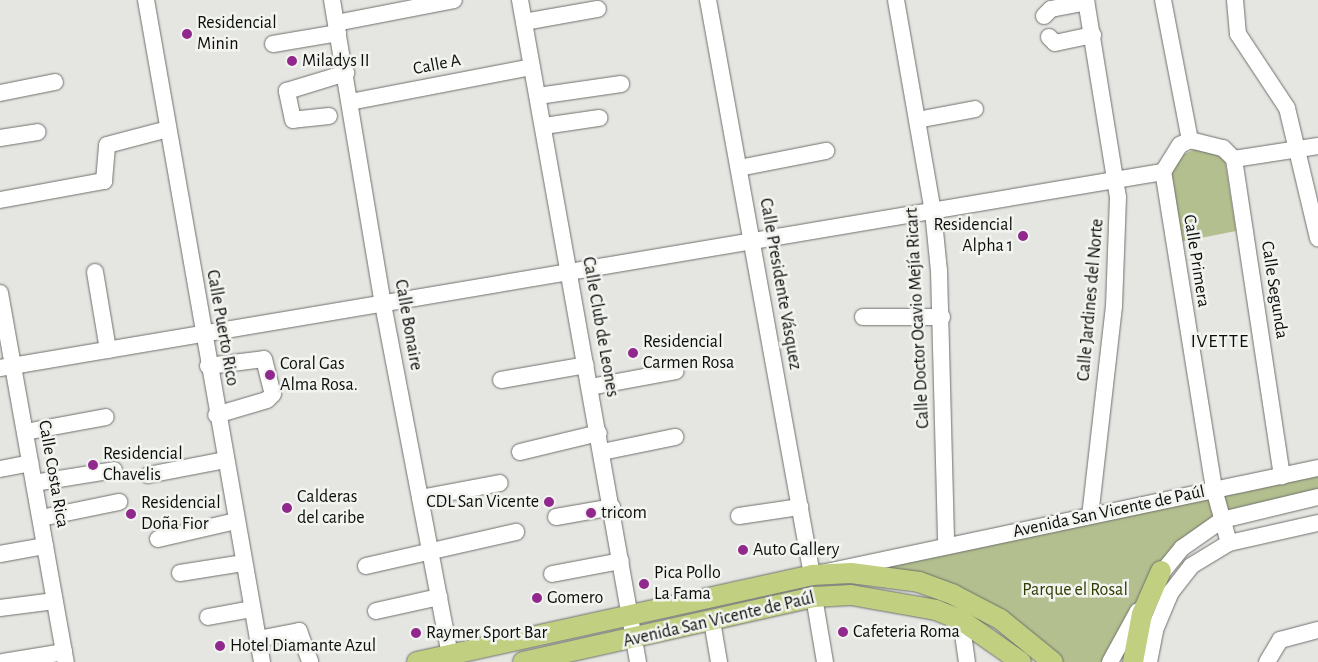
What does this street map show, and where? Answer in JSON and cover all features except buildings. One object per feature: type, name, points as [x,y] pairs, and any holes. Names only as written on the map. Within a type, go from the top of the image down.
[{"type":"main road","points":[[1133,662],[1142,614],[1162,571]]},
{"type":"main road","name":"Avenida San Vicente de Paúl","points":[[417,662],[630,618],[812,575],[880,575],[954,595],[1000,619],[1052,662]]},
{"type":"main road","name":"Avenida San Vicente de Paúl","points":[[528,661],[634,640],[814,597],[890,598],[960,620],[1020,662]]},
{"type":"street","name":"Calle Puerto Rico","points":[[146,0],[216,415],[262,662]]},
{"type":"street","name":"Calle Bonaire","points":[[332,0],[346,73],[383,304],[450,656]]},
{"type":"street","points":[[273,44],[454,0]]},
{"type":"street","name":"Calle Club de Leones","points":[[520,0],[599,433],[638,662]]},
{"type":"street","name":"Calle Presidente Vásquez","points":[[708,0],[812,575]]},
{"type":"street","name":"Calle Doctor Ocavio Mejía Ricart","points":[[896,0],[933,211],[942,317],[946,546]]},
{"type":"street","points":[[1163,0],[1190,140]]},
{"type":"street","points":[[1235,0],[1238,34],[1287,108],[1299,149],[1318,238]]},
{"type":"street","points":[[1044,16],[1051,9],[1086,1]]},
{"type":"street","name":"Calle Jardines del Norte","points":[[1086,1],[1117,177],[1114,306],[1090,516]]},
{"type":"street","points":[[524,22],[598,9]]},
{"type":"street","points":[[1049,37],[1055,43],[1093,35]]},
{"type":"street","name":"Calle A","points":[[350,102],[532,67]]},
{"type":"street","points":[[329,116],[293,120],[287,91],[346,73]]},
{"type":"street","points":[[0,93],[54,82]]},
{"type":"street","points":[[538,96],[621,84]]},
{"type":"street","points":[[917,120],[975,109]]},
{"type":"street","points":[[544,126],[599,118]]},
{"type":"street","points":[[0,200],[104,181],[107,145],[168,129]]},
{"type":"street","points":[[0,138],[38,132]]},
{"type":"street","points":[[7,367],[202,333],[752,243],[1117,177],[1163,172],[1180,145],[1190,140],[1223,148],[1234,159],[1318,146]]},
{"type":"street","points":[[739,168],[826,151]]},
{"type":"street","name":"Calle Segunda","points":[[1234,159],[1282,476]]},
{"type":"street","name":"Calle Primera","points":[[1163,172],[1214,489],[1229,543]]},
{"type":"street","points":[[95,272],[108,350]]},
{"type":"street","name":"Calle Costa Rica","points":[[0,293],[7,367],[25,432],[65,657]]},
{"type":"street","points":[[863,317],[942,317]]},
{"type":"street","points":[[208,366],[264,359],[273,394],[267,400],[216,415]]},
{"type":"street","points":[[501,380],[586,365]]},
{"type":"street","points":[[590,387],[676,371]]},
{"type":"street","points":[[25,432],[106,417]]},
{"type":"street","points":[[520,452],[599,433]]},
{"type":"street","points":[[602,452],[675,438]]},
{"type":"street","points":[[148,475],[225,460]]},
{"type":"street","points":[[0,469],[30,463]]},
{"type":"street","name":"Avenida San Vicente de Paúl","points":[[812,575],[1318,468]]},
{"type":"street","points":[[34,484],[114,470]]},
{"type":"street","points":[[420,498],[500,483]]},
{"type":"street","name":"Avenida San Vicente de Paúl","points":[[1110,662],[1162,571],[1182,548],[1222,520],[1318,497]]},
{"type":"street","points":[[40,518],[119,502]]},
{"type":"street","points":[[556,517],[612,507]]},
{"type":"street","points":[[739,516],[800,507]]},
{"type":"street","points":[[158,539],[236,521]]},
{"type":"street","points":[[1149,662],[1154,630],[1171,592],[1191,566],[1229,543],[1318,523]]},
{"type":"street","points":[[366,566],[516,532]]},
{"type":"street","points":[[0,554],[45,546]]},
{"type":"street","points":[[552,574],[621,561]]},
{"type":"street","points":[[180,572],[244,563]]},
{"type":"street","points":[[376,611],[439,596]]},
{"type":"street","points":[[814,597],[826,662]]},
{"type":"street","points":[[0,608],[55,601]]},
{"type":"street","points":[[208,617],[252,609]]},
{"type":"street","points":[[960,620],[967,662]]},
{"type":"street","points":[[712,621],[720,662]]},
{"type":"street","points":[[1267,662],[1280,640],[1318,630]]},
{"type":"street","points":[[258,639],[299,631],[310,662]]},
{"type":"street","points":[[3,662],[65,657]]},
{"type":"green space","points":[[1202,146],[1225,160],[1236,231],[1180,242],[1170,174],[1178,157]]},
{"type":"green space","name":"Parque el Rosal","points":[[1318,475],[1318,494],[1191,535],[1105,662],[1062,662],[928,578],[884,566]]},
{"type":"place","name":"Residencial Minin","points":[[187,34]]},
{"type":"place","name":"Miladys II","points":[[292,61]]},
{"type":"place","name":"Residencial Alpha 1","points":[[1023,236]]},
{"type":"place","name":"Residencial Carmen Rosa","points":[[633,353]]},
{"type":"place","name":"Coral Gas Alma Rosa.","points":[[270,375]]},
{"type":"place","name":"Residencial Chavelis","points":[[93,465]]},
{"type":"place","name":"CDL San Vicente","points":[[549,502]]},
{"type":"place","name":"Calderas del caribe","points":[[287,508]]},
{"type":"place","name":"tricom","points":[[591,513]]},
{"type":"place","name":"Residencial Doña Fior","points":[[131,514]]},
{"type":"place","name":"Auto Gallery","points":[[743,550]]},
{"type":"place","name":"Pica Pollo La Fama","points":[[644,584]]},
{"type":"place","name":"Gomero","points":[[537,598]]},
{"type":"place","name":"Cafeteria Roma","points":[[843,632]]},
{"type":"place","name":"Raymer Sport Bar","points":[[416,633]]},
{"type":"place","name":"Hotel Diamante Azul","points":[[220,646]]},
{"type":"district","name":"IVETTE","points":[[1220,342]]}]
